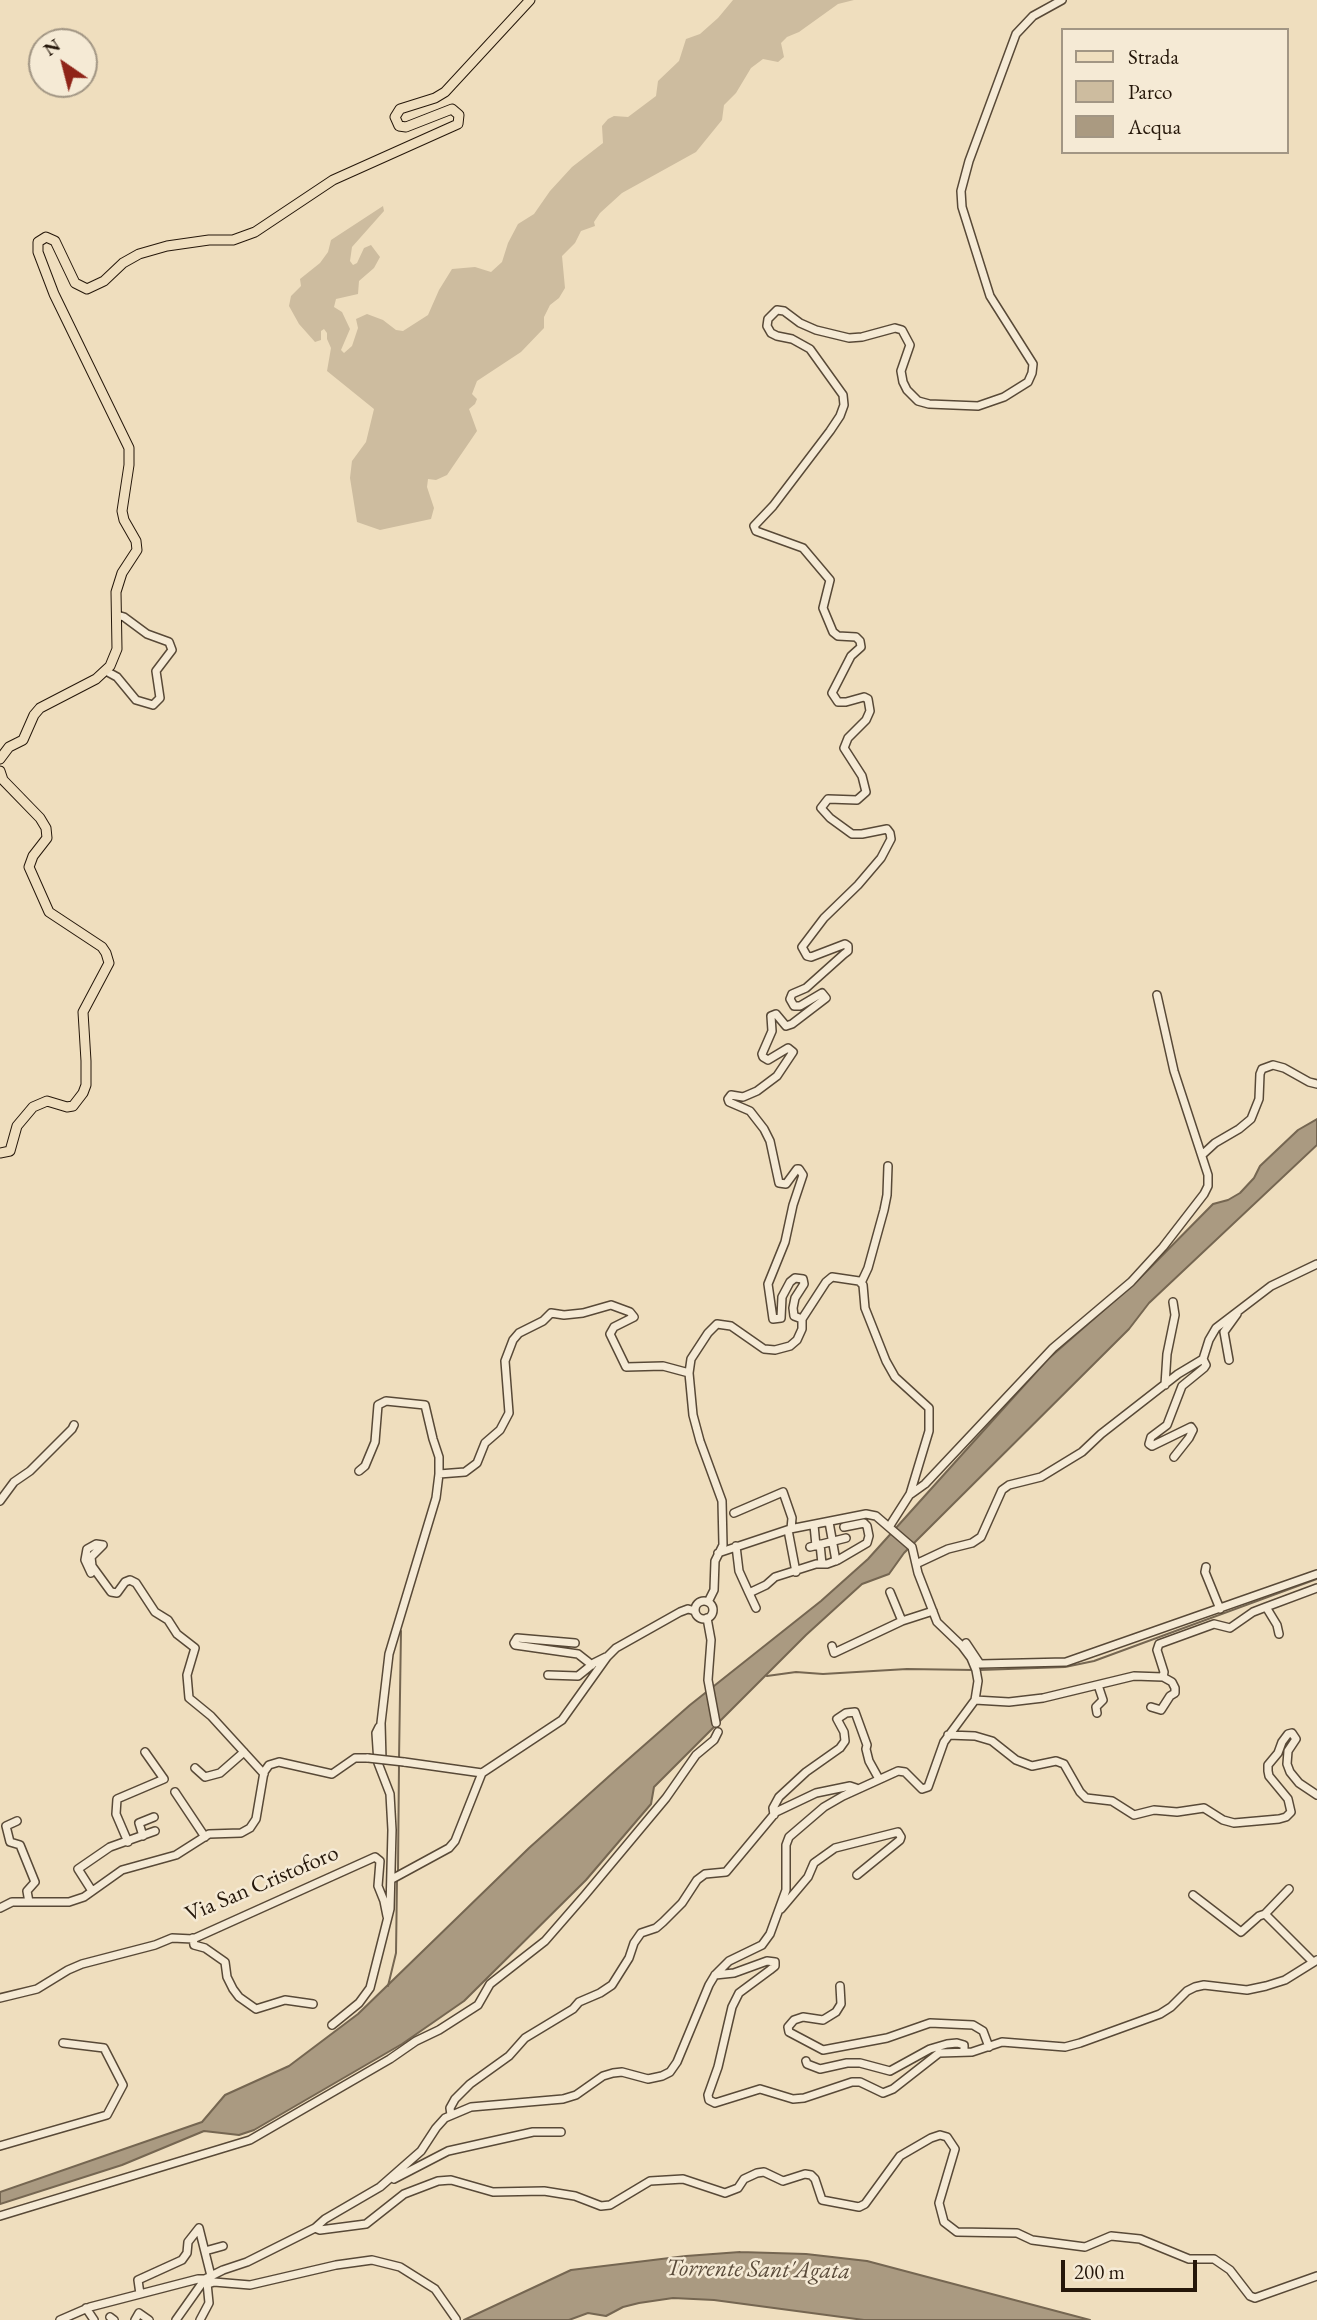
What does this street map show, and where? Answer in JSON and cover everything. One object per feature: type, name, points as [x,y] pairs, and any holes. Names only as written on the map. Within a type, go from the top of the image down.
[{"type":"main road","points":[[0,759],[9,747],[23,740],[34,715],[40,709],[106,671],[117,649],[118,581],[137,550],[136,541],[122,511],[129,448],[54,294],[37,245],[43,238],[52,239],[75,283],[86,289],[104,281],[123,262],[139,254],[188,243],[233,240],[255,232],[333,180],[457,124],[459,115],[452,109],[406,127],[400,126],[395,117],[400,109],[445,92],[530,0]]},
{"type":"main road","points":[[0,771],[3,780],[40,818],[46,828],[47,838],[33,856],[29,867],[44,903],[56,918],[102,947],[109,962],[83,1012],[86,1085],[83,1093],[74,1106],[67,1107],[47,1101],[33,1107],[17,1126],[10,1151],[0,1153]]},
{"type":"street","points":[[802,1319],[794,1315],[793,1308],[795,1298],[803,1287],[803,1279],[798,1277],[790,1282],[782,1297],[781,1318],[776,1320],[771,1317],[767,1291],[785,1242],[802,1172],[799,1169],[794,1171],[786,1184],[779,1183],[770,1141],[764,1129],[750,1111],[730,1103],[728,1098],[732,1095],[743,1097],[757,1091],[778,1076],[793,1052],[788,1048],[768,1059],[763,1057],[772,1031],[771,1016],[776,1014],[786,1026],[826,998],[822,993],[800,1006],[794,1006],[790,999],[792,994],[806,988],[848,951],[845,944],[811,957],[807,956],[802,947],[824,918],[881,858],[891,839],[887,829],[852,834],[821,808],[828,799],[856,800],[866,792],[862,776],[844,748],[848,738],[866,720],[870,711],[868,698],[838,702],[832,693],[851,656],[861,647],[860,640],[856,637],[838,636],[833,632],[824,608],[830,580],[803,548],[756,531],[754,526],[773,506],[822,442],[840,416],[844,405],[843,395],[810,349],[792,339],[771,333],[767,326],[768,320],[777,310],[783,311],[816,330],[849,338],[895,328],[902,330],[910,345],[901,371],[902,382],[918,401],[929,404],[978,406],[1004,397],[1028,382],[1033,364],[990,296],[962,207],[961,191],[1016,34],[1033,16],[1062,0]]},
{"type":"street","points":[[106,671],[117,677],[136,700],[153,705],[160,698],[156,671],[172,650],[169,642],[146,634],[124,617],[117,615]]},
{"type":"street","points":[[911,1494],[925,1484],[1053,1348],[1131,1282],[1163,1247],[1208,1186],[1209,1179],[1202,1155],[1170,1058],[1157,995]]},
{"type":"street","points":[[1202,1155],[1251,1119],[1259,1099],[1259,1074],[1262,1069],[1273,1065],[1317,1084]]},
{"type":"street","points":[[888,1166],[884,1210],[862,1283],[865,1308],[886,1361],[898,1381],[929,1408],[929,1431],[911,1494],[890,1528]]},
{"type":"street","points":[[916,1564],[981,1537],[1003,1490],[1009,1485],[1041,1477],[1082,1452],[1101,1434],[1203,1359],[1216,1328],[1271,1286],[1317,1264]]},
{"type":"street","points":[[716,1723],[708,1679],[711,1640],[708,1618],[712,1612],[708,1602],[713,1590],[715,1561],[723,1545],[722,1501],[693,1415],[690,1373],[694,1353],[717,1324],[725,1323],[764,1349],[775,1350],[790,1346],[797,1340],[802,1329],[802,1319],[826,1282],[832,1277],[862,1283]]},
{"type":"street","points":[[1165,1385],[1167,1354],[1175,1315],[1173,1302]]},
{"type":"street","points":[[439,1474],[465,1472],[477,1463],[485,1443],[500,1430],[509,1413],[505,1361],[513,1340],[519,1333],[543,1321],[551,1313],[583,1313],[611,1305],[630,1311],[634,1317],[610,1331],[613,1343],[626,1367],[663,1366],[690,1373]]},
{"type":"street","points":[[1229,1360],[1224,1332],[1238,1311]]},
{"type":"street","points":[[1174,1457],[1189,1438],[1193,1430],[1191,1427],[1152,1446],[1149,1444],[1151,1437],[1167,1425],[1182,1386],[1206,1365],[1203,1359]]},
{"type":"street","points":[[359,1471],[365,1466],[375,1441],[377,1405],[386,1401],[421,1403],[426,1406],[439,1457],[439,1474],[436,1498],[389,1654],[381,1723],[383,1760]]},
{"type":"street","points":[[0,1501],[14,1482],[30,1471],[74,1424]]},
{"type":"street","points":[[734,1514],[783,1492],[792,1518],[790,1529],[796,1572]]},
{"type":"street","points":[[380,2187],[421,2151],[436,2128],[451,2115],[471,2107],[563,2099],[576,2095],[603,2076],[613,2073],[622,2072],[648,2079],[662,2077],[670,2072],[677,2062],[715,1975],[729,1961],[762,1945],[770,1934],[786,1890],[786,1845],[789,1837],[824,1808],[856,1788],[898,1771],[905,1772],[922,1789],[928,1787],[936,1760],[948,1735],[975,1700],[976,1670],[961,1644],[937,1622],[912,1547],[872,1514],[843,1523]]},
{"type":"street","points":[[718,1553],[790,1529],[829,1522],[861,1522],[867,1526],[867,1543],[849,1554],[836,1561],[816,1564],[775,1577],[749,1593]]},
{"type":"street","points":[[829,1522],[836,1561]]},
{"type":"street","points":[[843,1523],[849,1554]]},
{"type":"street","points":[[814,1525],[815,1546],[822,1564]]},
{"type":"street","points":[[815,1546],[846,1538]]},
{"type":"street","points":[[91,1573],[85,1560],[87,1549],[96,1544],[103,1545],[91,1558],[92,1566],[111,1592],[117,1593],[125,1582],[131,1580],[136,1583],[155,1612],[168,1620],[177,1634],[195,1648],[187,1675],[189,1698],[211,1716],[264,1773]]},
{"type":"street","points":[[736,1546],[739,1571],[756,1608]]},
{"type":"street","points":[[1206,1567],[1205,1572],[1220,1609]]},
{"type":"street","points":[[961,1644],[964,1641],[980,1664],[1066,1662],[1317,1574]]},
{"type":"street","points":[[1163,1677],[1157,1650],[1159,1644],[1214,1624],[1230,1628],[1253,1612],[1317,1588]]},
{"type":"street","points":[[890,1592],[902,1621]]},
{"type":"street","points":[[695,1611],[701,1601],[708,1602]]},
{"type":"street","points":[[1266,1607],[1277,1625],[1279,1634]]},
{"type":"street","points":[[548,1675],[573,1678],[578,1676],[627,1641],[688,1609],[695,1611],[699,1618],[708,1618]]},
{"type":"street","points":[[832,1646],[834,1653],[902,1621],[933,1611]]},
{"type":"street","points":[[575,1643],[517,1638],[514,1643],[578,1654],[592,1665]]},
{"type":"street","points":[[393,1878],[442,1852],[455,1841],[482,1773],[562,1720],[607,1657]]},
{"type":"street","points":[[975,1700],[1009,1702],[1042,1698],[1134,1676],[1163,1677],[1172,1682],[1175,1693],[1161,1710],[1151,1707]]},
{"type":"street","points":[[1097,1713],[1096,1707],[1103,1700],[1098,1685]]},
{"type":"street","points":[[774,1815],[773,1808],[779,1797],[806,1772],[840,1748],[845,1741],[844,1732],[837,1719],[846,1713],[855,1712],[867,1745],[869,1761],[879,1779]]},
{"type":"street","points":[[332,2025],[359,2003],[370,1988],[390,1909],[393,1878],[390,1794],[381,1775],[376,1747],[376,1733],[381,1723]]},
{"type":"street","points":[[0,2216],[250,2140],[478,2005],[490,1984],[545,1941],[666,1798],[696,1755],[714,1741],[718,1732]]},
{"type":"street","points":[[948,1735],[975,1736],[992,1741],[1016,1760],[1032,1766],[1056,1761],[1064,1764],[1086,1798],[1112,1801],[1134,1815],[1154,1810],[1177,1812],[1204,1808],[1223,1820],[1234,1823],[1279,1819],[1291,1812],[1288,1799],[1268,1771],[1268,1765],[1286,1736],[1292,1734],[1296,1739],[1288,1751],[1287,1764],[1290,1772],[1299,1783],[1317,1795]]},
{"type":"street","points":[[128,1842],[116,1814],[117,1799],[164,1779],[145,1752]]},
{"type":"street","points":[[195,1768],[205,1777],[220,1773],[244,1752]]},
{"type":"street","points":[[0,1908],[12,1902],[69,1902],[83,1897],[121,1870],[176,1855],[209,1834],[242,1833],[250,1828],[256,1819],[264,1773],[269,1765],[279,1762],[332,1774],[355,1758],[482,1773]]},
{"type":"street","points":[[451,2115],[450,2108],[455,2099],[470,2084],[509,2056],[525,2038],[573,2009],[579,2002],[612,1986],[641,1933],[656,1928],[663,1922],[705,1874],[726,1872],[774,1815],[816,1793],[850,1786],[856,1788]]},
{"type":"street","points":[[174,1792],[205,1837]]},
{"type":"street","points":[[144,1836],[139,1824],[154,1817]]},
{"type":"street","points":[[17,1821],[6,1824],[4,1837],[11,1843],[20,1845],[35,1882],[27,1891],[29,1902]]},
{"type":"street","points":[[92,1891],[78,1869],[110,1847],[155,1831]]},
{"type":"street","points":[[780,1910],[808,1877],[814,1863],[835,1848],[898,1832],[900,1840],[857,1875]]},
{"type":"street","name":"Via San Cristoforo","points":[[0,1998],[37,1989],[82,1964],[172,1938],[194,1942],[370,1859],[378,1858],[380,1861],[378,1886],[387,1916]]},
{"type":"street","points":[[1193,1895],[1241,1932],[1265,1914],[1289,1889]]},
{"type":"street","points":[[715,1975],[734,1973],[767,1961],[775,1962],[775,1966],[739,1993],[732,2007],[718,2067],[708,2095],[709,2100],[715,2103],[760,2090],[793,2099],[804,2098],[852,2082],[860,2082],[883,2093],[893,2089],[939,2053],[964,2052],[1002,2042],[1065,2047],[1160,2014],[1195,1987],[1204,1985],[1247,1990],[1266,1986],[1285,1980],[1315,1961],[1265,1914]]},
{"type":"street","points":[[194,1942],[225,1962],[227,1977],[233,1989],[256,2009],[285,2000],[313,2004]]},
{"type":"street","points":[[840,1986],[841,2004],[836,2012],[823,2020],[803,2017],[794,2020],[788,2027],[789,2032],[823,2050],[887,2038],[930,2023],[974,2025],[983,2031],[989,2047]]},
{"type":"street","points":[[0,2146],[107,2115],[123,2085],[104,2048],[63,2043]]},
{"type":"street","points":[[806,2061],[807,2064],[820,2069],[860,2063],[890,2071],[930,2049],[947,2044],[964,2045],[964,2052]]},
{"type":"street","points":[[176,2320],[208,2280],[315,2228],[325,2219],[380,2187],[448,2151],[533,2132],[561,2132]]},
{"type":"street","points":[[315,2228],[320,2230],[366,2224],[404,2194],[438,2181],[451,2180],[493,2192],[544,2190],[575,2196],[601,2206],[610,2205],[650,2182],[683,2179],[725,2193],[732,2192],[744,2179],[757,2173],[764,2172],[783,2181],[804,2174],[815,2179],[822,2200],[859,2207],[906,2152],[931,2137],[940,2135],[947,2137],[955,2149],[939,2203],[944,2222],[957,2232],[1017,2233],[1032,2240],[1085,2248],[1111,2236],[1140,2239],[1189,2259],[1214,2259],[1230,2270],[1255,2298],[1317,2276]]},
{"type":"street","points":[[139,2294],[138,2280],[182,2260],[187,2253],[188,2242],[199,2228],[205,2251],[209,2303],[200,2320]]},
{"type":"street","points":[[205,2251],[223,2246]]},
{"type":"street","points":[[60,2320],[86,2308],[198,2279],[250,2285],[336,2265],[372,2260],[400,2267],[435,2289],[456,2319]]},
{"type":"street","points":[[86,2308],[94,2320]]},
{"type":"street","points":[[135,2320],[139,2313],[149,2320]]},
{"type":"green space","points":[[733,0],[854,0],[838,4],[799,32],[787,37],[781,43],[784,57],[778,62],[763,59],[751,68],[736,93],[724,105],[722,120],[696,152],[622,193],[600,213],[594,222],[595,226],[581,231],[575,243],[562,256],[565,288],[559,298],[550,305],[544,317],[544,328],[521,352],[477,381],[472,394],[477,399],[469,409],[477,431],[447,475],[436,480],[428,479],[427,487],[434,508],[431,519],[380,530],[357,522],[350,478],[352,461],[366,442],[374,409],[327,371],[331,348],[324,329],[321,331],[321,340],[315,342],[299,324],[289,306],[291,296],[301,286],[300,279],[320,263],[328,252],[331,240],[383,206],[384,211],[352,247],[350,261],[353,265],[357,263],[364,248],[371,245],[380,257],[374,268],[359,281],[358,294],[336,299],[334,307],[342,312],[350,329],[341,350],[344,353],[352,346],[358,328],[356,319],[367,314],[403,331],[428,315],[452,269],[475,267],[491,272],[502,262],[518,224],[534,214],[572,167],[603,143],[602,126],[608,119],[614,116],[628,117],[656,96],[658,81],[679,61],[686,39],[700,34]]},
{"type":"water","points":[[1317,1119],[1317,1145],[1149,1303],[1129,1329],[904,1553],[889,1574],[862,1584],[806,1635],[654,1787],[651,1804],[586,1880],[464,2001],[402,2044],[254,2130],[239,2135],[204,2131],[122,2165],[0,2204],[0,2192],[202,2122],[225,2095],[289,2066],[358,2014],[529,1848],[616,1770],[690,1705],[821,1601],[868,1559],[1048,1359],[1137,1281],[1213,1204],[1240,1193],[1254,1178],[1260,1166],[1298,1130]]},
{"type":"water","name":"Torrente Sant'Agata","points":[[740,2252],[806,2254],[867,2261],[1090,2320],[864,2320],[714,2300],[673,2298],[623,2307],[606,2316],[588,2313],[569,2320],[464,2320],[571,2270]]},
{"type":"waterway","points":[[980,1670],[1065,1667],[1094,1661],[1317,1579]]},
{"type":"waterway","points":[[399,1759],[401,1631]]},
{"type":"waterway","points":[[767,1676],[796,1672],[823,1674],[907,1669],[974,1670]]},
{"type":"waterway","points":[[398,1871],[399,1765]]},
{"type":"waterway","points":[[388,1986],[396,1953],[397,1880]]}]
